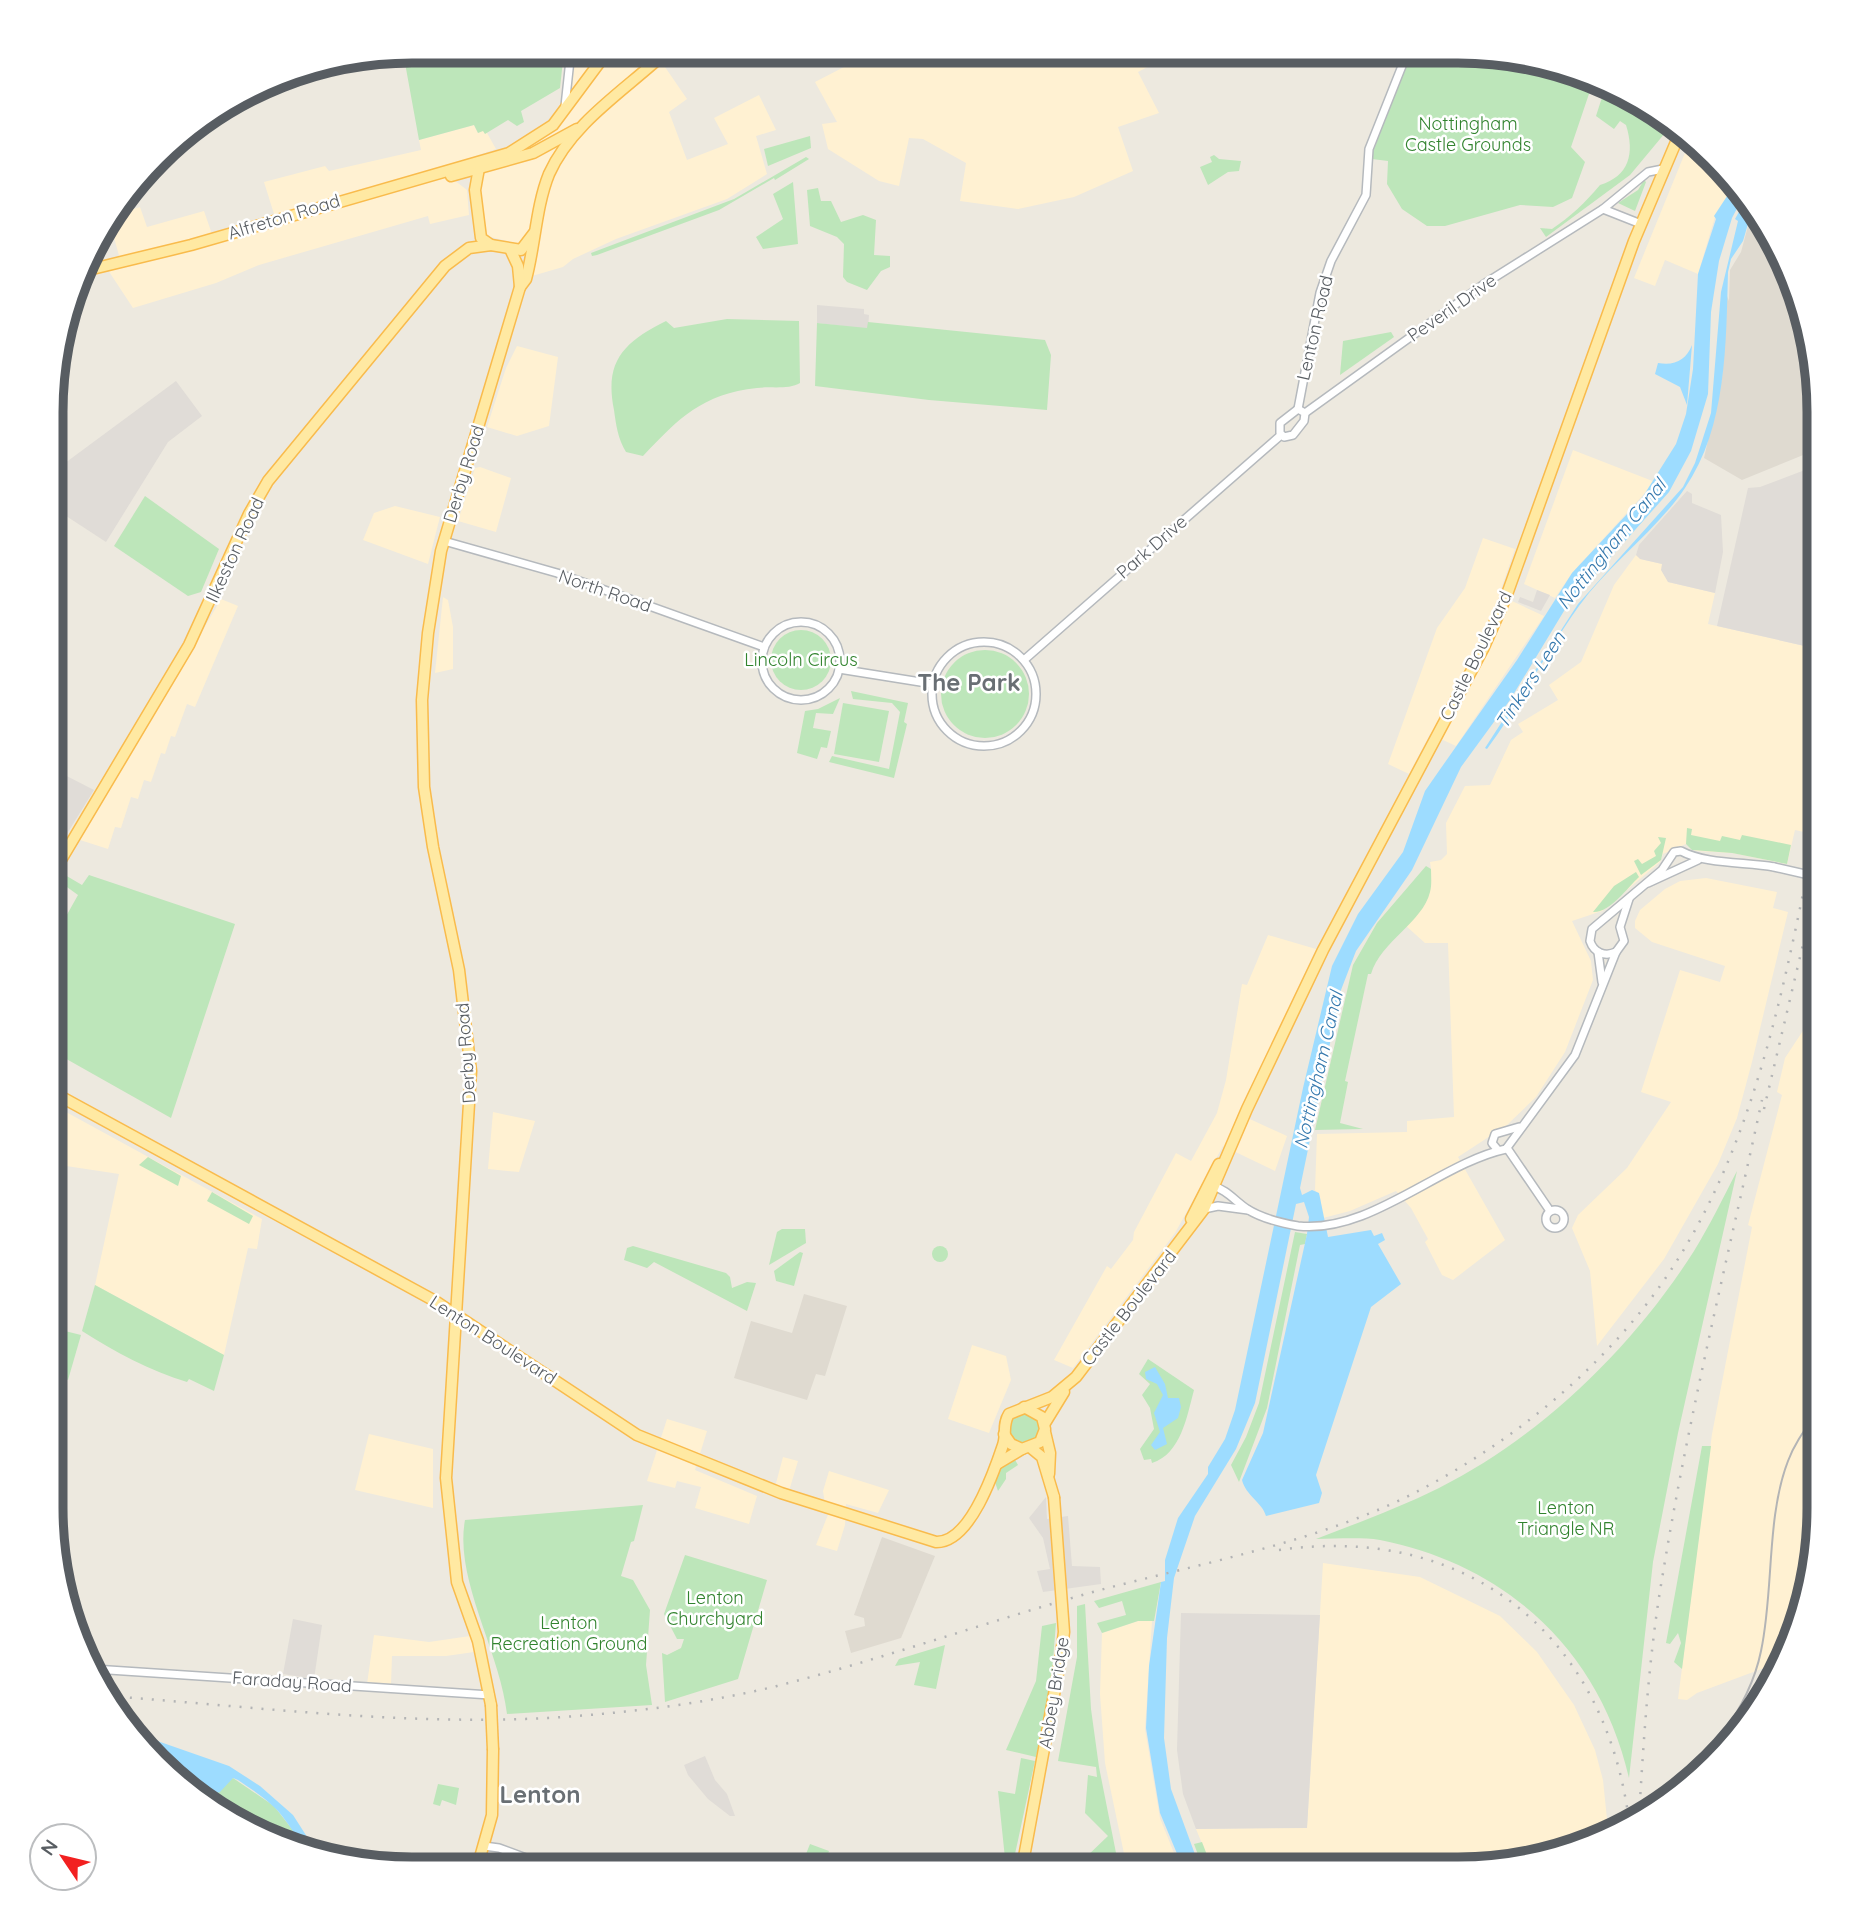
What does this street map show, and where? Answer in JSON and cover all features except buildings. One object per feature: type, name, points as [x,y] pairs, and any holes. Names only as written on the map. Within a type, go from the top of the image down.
[{"type":"main road","points":[[538,225],[524,248],[511,251],[491,245],[481,237],[475,190],[480,167],[541,135],[565,109],[599,63]]},
{"type":"main road","name":"Derby Road","points":[[480,1857],[493,1804],[491,1700],[478,1641],[456,1573],[446,1478],[457,1315],[455,1295],[471,1071],[459,970],[429,823],[422,735],[428,633],[444,541],[520,287],[526,279],[548,176],[579,129],[653,63]]},
{"type":"main road","name":"Alfreton Road","points":[[430,177],[449,176],[533,153],[579,129]]},
{"type":"main road","name":"Castle Boulevard","points":[[1185,1236],[1211,1187],[1323,950],[1492,628],[1641,224],[1677,140]]},
{"type":"main road","name":"Alfreton Road","points":[[94,269],[191,245],[430,177],[480,167]]},
{"type":"main road","points":[[449,176],[463,181],[475,190]]},
{"type":"main road","name":"Ilkeston Road","points":[[63,857],[189,645],[249,514],[268,481],[395,325],[455,258],[472,237],[478,222]]},
{"type":"main road","name":"Ilkeston Road","points":[[455,258],[470,248],[491,245]]},
{"type":"main road","name":"Derby Road","points":[[511,251],[518,266],[520,287]]},
{"type":"main road","name":"Lenton Boulevard","points":[[63,1098],[457,1315],[637,1435],[654,1443],[826,1508],[936,1542],[950,1540],[959,1532],[977,1507],[997,1464]]},
{"type":"main road","name":"Castle Boulevard","points":[[1045,1427],[1073,1380],[1204,1209],[1211,1187]]},
{"type":"main road","name":"Castle Boulevard","points":[[1024,1407],[1052,1397],[1073,1380]]},
{"type":"main road","points":[[1024,1407],[1037,1412],[1045,1427],[1040,1442],[997,1464],[1004,1424],[1009,1414],[1024,1407]]},
{"type":"main road","name":"Abbey Bridge","points":[[1045,1427],[1050,1453],[1049,1475]]},
{"type":"main road","points":[[1004,1434],[1011,1444],[1026,1448]]},
{"type":"main road","name":"Abbey Bridge","points":[[1024,1857],[1064,1632],[1054,1497],[1040,1454],[1026,1448]]},
{"type":"street","points":[[565,109],[570,63]]},
{"type":"street","name":"Lenton Road","points":[[1301,411],[1281,420],[1280,435],[1287,438],[1293,435],[1304,421],[1301,411],[1320,293],[1331,261],[1366,195],[1369,149],[1402,63]]},
{"type":"street","name":"Peveril Drive","points":[[1301,411],[1484,284],[1603,209],[1648,172],[1662,169]]},
{"type":"street","points":[[1603,209],[1641,224]]},
{"type":"street","name":"Park Drive","points":[[1024,660],[1280,435]]},
{"type":"street","name":"North Road","points":[[444,541],[557,573],[764,647]]},
{"type":"street","points":[[814,623],[831,635],[837,645],[839,669],[828,689],[816,697],[793,699],[779,694],[764,675],[764,647],[775,631],[788,624],[814,623]]},
{"type":"street","points":[[972,643],[996,643],[1010,649],[1024,660],[1036,684],[1033,713],[1020,731],[1002,743],[981,746],[969,744],[948,732],[935,711],[933,684],[938,670],[948,656],[972,643]]},
{"type":"street","points":[[839,669],[933,684]]},
{"type":"street","points":[[1616,952],[1609,955],[1598,952],[1591,946],[1590,935],[1594,926],[1605,921],[1647,883],[1671,860],[1676,851],[1698,860]]},
{"type":"street","points":[[1682,867],[1687,854]]},
{"type":"street","points":[[1671,860],[1682,867]]},
{"type":"street","points":[[1647,883],[1698,860],[1735,861],[1807,875]]},
{"type":"street","points":[[1211,1187],[1248,1210],[1299,1226],[1336,1223],[1430,1183],[1483,1153],[1509,1144],[1519,1127],[1544,1101],[1575,1055],[1616,952],[1623,941],[1620,927],[1629,899]]},
{"type":"street","points":[[1605,921],[1620,927]]},
{"type":"street","points":[[1598,952],[1602,987]]},
{"type":"street","points":[[1483,1153],[1496,1133],[1519,1127]]},
{"type":"street","points":[[1504,1132],[1550,1210]]},
{"type":"street","points":[[1492,1142],[1497,1149]]},
{"type":"street","points":[[1204,1209],[1218,1206],[1248,1210]]},
{"type":"street","name":"Faraday Road","points":[[103,1670],[491,1700]]},
{"type":"street","points":[[484,1846],[499,1848],[523,1857]]},
{"type":"shaded area","points":[[569,63],[670,63],[665,67],[687,99],[669,112],[687,160],[728,144],[714,118],[759,95],[776,130],[756,136],[767,174],[727,199],[616,239],[573,259],[563,267],[532,276],[539,249],[487,236],[482,223],[480,181],[487,159],[546,124],[559,109]]},
{"type":"shaded area","points":[[852,63],[1155,63],[1138,72],[1159,113],[1118,127],[1133,171],[1074,197],[1018,209],[960,201],[966,163],[923,139],[909,138],[899,186],[879,181],[828,149],[822,124],[837,122],[815,82]]},
{"type":"shaded area","points":[[474,125],[478,133],[483,130],[487,133],[496,149],[452,164],[454,180],[467,190],[469,215],[430,224],[428,216],[259,265],[216,283],[133,308],[106,267],[121,263],[113,233],[127,211],[140,207],[147,227],[204,211],[212,234],[274,214],[264,182],[325,166],[329,171],[421,150],[419,140]]},
{"type":"shaded area","points":[[1687,149],[1730,193],[1715,217],[1698,274],[1665,260],[1655,286],[1634,278]]},
{"type":"shaded area","points":[[1748,226],[1754,228],[1780,278],[1795,322],[1804,366],[1807,412],[1807,453],[1742,480],[1704,458],[1722,378],[1730,270],[1741,252]]},
{"type":"shaded area","points":[[817,305],[864,309],[864,314],[869,315],[868,329],[817,323]]},
{"type":"shaded area","points":[[517,346],[558,357],[549,426],[517,436],[487,427],[506,368]]},
{"type":"shaded area","points":[[176,381],[202,416],[168,442],[106,542],[63,514],[63,465]]},
{"type":"shaded area","points":[[1573,450],[1655,482],[1572,573],[1555,598],[1524,584]]},
{"type":"shaded area","points":[[480,467],[511,478],[496,532],[458,521],[475,468]]},
{"type":"shaded area","points":[[1807,469],[1807,646],[1717,626],[1748,488],[1760,487]]},
{"type":"shaded area","points":[[1687,491],[1692,494],[1692,503],[1721,515],[1723,552],[1715,593],[1668,582],[1661,570],[1662,564],[1640,559],[1636,555],[1639,545]]},
{"type":"shaded area","points":[[395,506],[440,517],[428,564],[363,540],[374,513]]},
{"type":"shaded area","points":[[1483,538],[1515,549],[1499,595],[1544,616],[1456,746],[1430,734],[1409,774],[1388,764],[1437,628],[1465,588]]},
{"type":"shaded area","points":[[1636,555],[1641,559],[1662,564],[1668,582],[1715,593],[1708,624],[1807,646],[1807,818],[1804,832],[1795,830],[1787,864],[1732,853],[1696,851],[1686,844],[1663,854],[1660,862],[1602,911],[1572,921],[1591,961],[1593,980],[1565,1052],[1536,1097],[1507,1125],[1458,1157],[1505,1240],[1453,1280],[1442,1275],[1425,1242],[1428,1239],[1411,1208],[1396,1191],[1350,1211],[1323,1218],[1320,1196],[1315,1190],[1317,1134],[1407,1132],[1407,1121],[1454,1117],[1448,943],[1425,943],[1405,925],[1411,921],[1431,869],[1430,862],[1441,860],[1447,854],[1446,823],[1465,786],[1490,785],[1511,740],[1523,732],[1518,724],[1558,700],[1549,685],[1581,662],[1614,585]]},
{"type":"shaded area","points":[[1537,590],[1550,595],[1541,611],[1518,602],[1520,597],[1533,602]]},
{"type":"shaded area","points":[[443,597],[448,600],[453,627],[453,669],[435,673]]},
{"type":"shaded area","points":[[221,599],[238,606],[195,707],[187,704],[175,737],[171,736],[165,754],[161,753],[151,782],[144,780],[138,799],[131,797],[121,828],[115,827],[108,849],[80,840]]},
{"type":"shaded area","points":[[63,774],[94,790],[63,840]]},
{"type":"shaded area","points":[[1706,878],[1777,892],[1773,908],[1788,912],[1737,1118],[1718,1164],[1664,1259],[1597,1346],[1590,1271],[1572,1228],[1578,1215],[1627,1168],[1671,1102],[1641,1092],[1680,970],[1720,982],[1725,966],[1652,942],[1635,928],[1635,921],[1640,910],[1665,889],[1680,881]]},
{"type":"shaded area","points":[[1268,935],[1316,949],[1239,1114],[1287,1136],[1275,1171],[1223,1146],[1175,1233],[1073,1368],[1054,1360],[1107,1266],[1111,1269],[1133,1240],[1134,1232],[1176,1153],[1191,1161],[1217,1113],[1226,1080],[1242,984],[1247,985]]},
{"type":"shaded area","points":[[1807,1025],[1807,1508],[1804,1554],[1795,1598],[1769,1666],[1697,1693],[1687,1700],[1678,1699],[1712,1434],[1752,1227],[1748,1225],[1782,1095],[1777,1092],[1785,1058]]},
{"type":"shaded area","points":[[66,1112],[262,1219],[257,1249],[248,1248],[224,1355],[95,1285],[119,1174],[63,1166],[63,1118]]},
{"type":"shaded area","points":[[493,1112],[535,1121],[519,1172],[488,1169]]},
{"type":"shaded area","points":[[804,1294],[847,1306],[825,1376],[816,1374],[807,1400],[734,1378],[751,1321],[792,1333]]},
{"type":"shaded area","points":[[972,1345],[1006,1356],[1011,1380],[989,1433],[948,1419]]},
{"type":"shaded area","points":[[667,1419],[707,1431],[695,1470],[757,1496],[749,1524],[695,1508],[701,1487],[677,1481],[675,1488],[647,1481]]},
{"type":"shaded area","points":[[369,1434],[433,1449],[433,1508],[355,1490]]},
{"type":"shaded area","points":[[783,1457],[798,1461],[789,1491],[775,1487]]},
{"type":"shaded area","points":[[829,1471],[889,1490],[878,1513],[846,1504],[845,1525],[837,1551],[816,1545],[831,1507],[825,1504],[823,1491]]},
{"type":"shaded area","points":[[1046,1497],[1047,1519],[1068,1516],[1072,1566],[1100,1567],[1101,1584],[1043,1592],[1037,1571],[1050,1569],[1043,1538],[1029,1518]]},
{"type":"shaded area","points":[[882,1537],[935,1556],[901,1638],[851,1653],[845,1631],[865,1626],[864,1618],[854,1615]]},
{"type":"shaded area","points":[[1323,1563],[1420,1577],[1500,1616],[1537,1652],[1574,1705],[1595,1750],[1603,1780],[1607,1823],[1570,1838],[1526,1850],[1458,1857],[1207,1857],[1196,1829],[1307,1827]]},
{"type":"shaded area","points":[[1181,1613],[1320,1615],[1307,1828],[1196,1829],[1183,1794],[1177,1750]]},
{"type":"shaded area","points":[[293,1619],[322,1625],[314,1679],[283,1674]]},
{"type":"shaded area","points":[[1138,1621],[1152,1621],[1145,1729],[1160,1818],[1176,1857],[1125,1857],[1105,1763],[1100,1694],[1102,1633]]},
{"type":"shaded area","points":[[374,1635],[429,1642],[470,1636],[474,1652],[446,1656],[392,1656],[391,1684],[367,1684]]},
{"type":"shaded area","points":[[705,1756],[715,1780],[727,1794],[735,1816],[730,1816],[708,1799],[688,1775],[684,1765]]},
{"type":"green space","points":[[405,63],[563,63],[560,88],[521,111],[524,122],[517,126],[508,120],[485,134],[483,131],[478,133],[474,125],[419,140]]},
{"type":"green space","name":"Nottingham Castle Grounds","points":[[1407,63],[1504,66],[1548,75],[1590,89],[1571,147],[1585,162],[1572,198],[1553,207],[1520,205],[1445,226],[1427,226],[1402,209],[1387,184],[1388,161],[1372,159]]},
{"type":"green space","points":[[1603,95],[1666,132],[1630,175],[1546,237],[1540,228],[1552,229],[1559,224],[1578,209],[1600,185],[1618,176],[1627,162],[1630,145],[1626,125],[1620,121],[1614,129],[1596,116]]},
{"type":"green space","points":[[810,136],[811,148],[768,166],[764,149]]},
{"type":"green space","points":[[1214,155],[1219,159],[1241,161],[1239,171],[1228,172],[1208,185],[1200,167],[1212,162],[1210,157]]},
{"type":"green space","points":[[806,157],[809,159],[719,210],[592,256],[591,253],[734,199]]},
{"type":"green space","points":[[1644,180],[1646,182],[1635,211],[1618,203],[1638,190]]},
{"type":"green space","points":[[793,182],[798,244],[763,249],[756,237],[783,219],[773,194]]},
{"type":"green space","points":[[818,188],[821,201],[831,201],[841,222],[863,215],[876,220],[874,255],[890,256],[890,267],[881,271],[867,290],[847,282],[843,277],[844,244],[837,237],[810,226],[807,190]]},
{"type":"green space","points":[[727,319],[799,321],[800,383],[762,387],[721,396],[706,402],[680,419],[643,456],[626,452],[618,432],[612,393],[612,378],[620,355],[628,345],[666,321],[674,328]]},
{"type":"green space","points":[[868,322],[1045,340],[1051,355],[1047,410],[929,400],[815,386],[817,323],[867,328]]},
{"type":"green space","points":[[1391,332],[1394,337],[1340,375],[1343,341]]},
{"type":"green space","points":[[145,496],[219,549],[201,592],[188,596],[114,546]]},
{"type":"green space","name":"Lincoln Circus","points":[[801,630],[822,639],[831,660],[822,681],[801,690],[780,681],[771,660],[780,639]]},
{"type":"green space","points":[[985,650],[1002,654],[1016,663],[1025,677],[1029,694],[1025,711],[1016,725],[1002,734],[985,738],[968,734],[954,725],[945,711],[941,694],[945,677],[954,663],[968,654]]},
{"type":"green space","points":[[851,691],[908,703],[904,722],[907,724],[894,778],[829,762],[832,756],[889,769],[900,712],[892,703],[853,699]]},
{"type":"green space","points":[[840,698],[833,714],[816,713],[813,728],[831,731],[827,748],[821,747],[817,759],[797,753],[805,711],[818,709]]},
{"type":"green space","points":[[843,703],[889,711],[879,762],[834,754]]},
{"type":"green space","points":[[1687,828],[1692,829],[1691,835],[1720,841],[1722,836],[1740,840],[1742,835],[1791,845],[1787,864],[1732,853],[1692,850],[1686,844]]},
{"type":"green space","points":[[1658,837],[1666,838],[1661,860],[1641,875],[1634,861],[1638,859],[1642,864],[1656,856],[1654,851],[1661,843]]},
{"type":"green space","points":[[1426,866],[1431,869],[1431,880],[1426,903],[1383,951],[1371,974],[1368,974],[1345,1081],[1348,1082],[1340,1123],[1363,1129],[1315,1130],[1353,965],[1377,923]]},
{"type":"green space","points":[[1636,872],[1639,877],[1618,899],[1606,908],[1593,912],[1614,886]]},
{"type":"green space","points":[[65,875],[82,885],[89,875],[235,924],[171,1118],[63,1057],[63,922],[78,895],[63,884]]},
{"type":"green space","points":[[148,1157],[181,1176],[178,1186],[139,1165]]},
{"type":"green space","name":"Lenton Triangle NR","points":[[1737,1171],[1678,1433],[1653,1562],[1629,1778],[1615,1732],[1596,1691],[1571,1653],[1541,1621],[1507,1593],[1468,1570],[1426,1552],[1380,1540],[1316,1539],[1439,1488],[1477,1467],[1548,1416],[1613,1355],[1670,1287],[1700,1241]]},
{"type":"green space","points":[[212,1192],[253,1216],[249,1224],[207,1201]]},
{"type":"green space","points":[[782,1229],[805,1229],[806,1243],[769,1265],[777,1232]]},
{"type":"green space","points":[[1295,1232],[1307,1234],[1305,1244],[1300,1245],[1267,1408],[1239,1482],[1231,1465],[1246,1437],[1259,1403]]},
{"type":"green space","points":[[633,1246],[726,1273],[730,1277],[732,1288],[747,1282],[756,1283],[747,1311],[654,1262],[647,1268],[624,1260],[627,1248]]},
{"type":"green space","points":[[937,1246],[943,1246],[948,1254],[946,1260],[937,1262],[932,1257],[932,1251]]},
{"type":"green space","points":[[800,1252],[803,1253],[794,1286],[776,1281],[774,1271]]},
{"type":"green space","points":[[95,1285],[224,1355],[214,1391],[189,1379],[187,1382],[146,1367],[82,1331]]},
{"type":"green space","points":[[63,1330],[81,1335],[68,1380],[63,1377]]},
{"type":"green space","points":[[1148,1359],[1194,1390],[1176,1443],[1162,1458],[1152,1463],[1151,1459],[1144,1460],[1140,1449],[1154,1429],[1150,1408],[1142,1395],[1150,1384],[1139,1374]]},
{"type":"green space","points":[[1024,1412],[1035,1417],[1040,1428],[1035,1439],[1024,1444],[1013,1439],[1008,1428],[1013,1417]]},
{"type":"green space","points":[[1702,1446],[1711,1446],[1682,1669],[1674,1662],[1681,1643],[1678,1633],[1670,1644],[1666,1643]]},
{"type":"green space","points":[[1014,1458],[1018,1465],[1006,1473],[1006,1479],[998,1491],[995,1482],[1000,1468]]},
{"type":"green space","name":"Lenton Recreation Ground","points":[[643,1505],[621,1576],[633,1580],[650,1610],[646,1665],[652,1705],[507,1714],[503,1690],[466,1566],[463,1543],[465,1520]]},
{"type":"green space","name":"Lenton Churchyard","points":[[685,1555],[767,1580],[738,1679],[665,1702],[662,1653],[667,1655],[681,1648],[684,1639],[677,1639],[664,1614]]},
{"type":"green space","points":[[1161,1582],[1154,1621],[1138,1621],[1102,1633],[1097,1623],[1126,1615],[1122,1601],[1099,1608],[1094,1601]]},
{"type":"green space","points":[[1085,1604],[1091,1709],[1117,1857],[1086,1857],[1108,1836],[1085,1813],[1088,1775],[1097,1777],[1096,1767],[1058,1761],[1077,1657],[1077,1606]]},
{"type":"green space","points":[[1056,1623],[1051,1685],[1036,1757],[1006,1750],[1036,1681],[1042,1626]]},
{"type":"green space","points":[[945,1645],[936,1689],[914,1685],[920,1662],[895,1666],[899,1659]]},
{"type":"green space","points":[[1021,1758],[1035,1761],[1014,1857],[1005,1857],[998,1791],[1015,1794]]},
{"type":"green space","points":[[233,1778],[274,1806],[299,1837],[258,1821],[205,1789]]},
{"type":"green space","points":[[438,1784],[459,1788],[456,1805],[442,1800],[440,1806],[433,1804]]},
{"type":"green space","points":[[1202,1842],[1208,1857],[1199,1857],[1194,1844]]},
{"type":"green space","points":[[810,1844],[829,1851],[827,1857],[805,1857]]},
{"type":"water","name":"Nottingham Canal","points":[[1729,193],[1739,205],[1719,261],[1711,312],[1708,394],[1691,451],[1669,492],[1567,606],[1510,700],[1461,767],[1412,870],[1356,951],[1341,990],[1300,1188],[1302,1195],[1312,1190],[1319,1193],[1328,1237],[1371,1230],[1374,1236],[1382,1233],[1385,1240],[1378,1244],[1401,1284],[1371,1307],[1316,1475],[1322,1493],[1319,1503],[1266,1516],[1242,1480],[1263,1433],[1307,1234],[1309,1217],[1304,1202],[1296,1204],[1255,1403],[1236,1449],[1195,1516],[1174,1578],[1167,1638],[1164,1738],[1171,1789],[1196,1857],[1178,1857],[1160,1813],[1146,1728],[1149,1666],[1161,1582],[1165,1581],[1165,1560],[1178,1518],[1208,1474],[1208,1467],[1225,1439],[1235,1410],[1303,1088],[1332,966],[1358,914],[1403,852],[1425,791],[1517,660],[1572,573],[1642,498],[1676,444],[1686,414],[1693,369],[1698,274],[1716,219],[1714,216]]},
{"type":"water","name":"Tinkers Leen","points":[[1741,208],[1749,220],[1743,241],[1731,259],[1728,272],[1722,384],[1717,412],[1699,464],[1673,504],[1579,606],[1487,749],[1485,748],[1578,604],[1683,487],[1695,463],[1711,413],[1721,292],[1738,221],[1735,219]]},
{"type":"water","points":[[1692,345],[1687,405],[1680,387],[1655,374],[1658,363],[1670,364],[1679,361],[1687,355]]},
{"type":"water","points":[[1155,1367],[1165,1384],[1168,1398],[1179,1398],[1181,1407],[1178,1418],[1163,1428],[1167,1444],[1155,1450],[1151,1445],[1160,1432],[1154,1413],[1163,1395],[1157,1384],[1146,1379],[1145,1372]]},
{"type":"water","points":[[151,1739],[229,1766],[260,1786],[293,1815],[310,1841],[296,1837],[271,1804],[238,1780],[233,1778],[220,1792],[213,1794],[199,1785]]},
{"type":"tram line","points":[[1715,1744],[1734,1717],[1755,1673],[1765,1628],[1776,1506],[1788,1461],[1807,1428]]},
{"type":"railway","points":[[119,1697],[392,1718],[449,1719],[563,1717],[698,1702],[818,1675],[1100,1590],[1263,1549],[1345,1523],[1420,1490],[1485,1452],[1575,1381],[1603,1354],[1652,1297],[1687,1244],[1717,1187],[1741,1129],[1761,1069],[1778,1007],[1807,873]]},
{"type":"railway","points":[[1764,1109],[1807,927]]},
{"type":"railway","points":[[1640,1806],[1651,1664],[1673,1513],[1762,1100]]},
{"type":"railway","points":[[1279,1550],[1347,1546],[1410,1555],[1466,1575],[1516,1605],[1557,1646],[1591,1696],[1615,1755],[1627,1813]]},
{"type":"district","name":"The Park","points":[[969,683]]},
{"type":"district","name":"Lenton","points":[[540,1795]]}]
